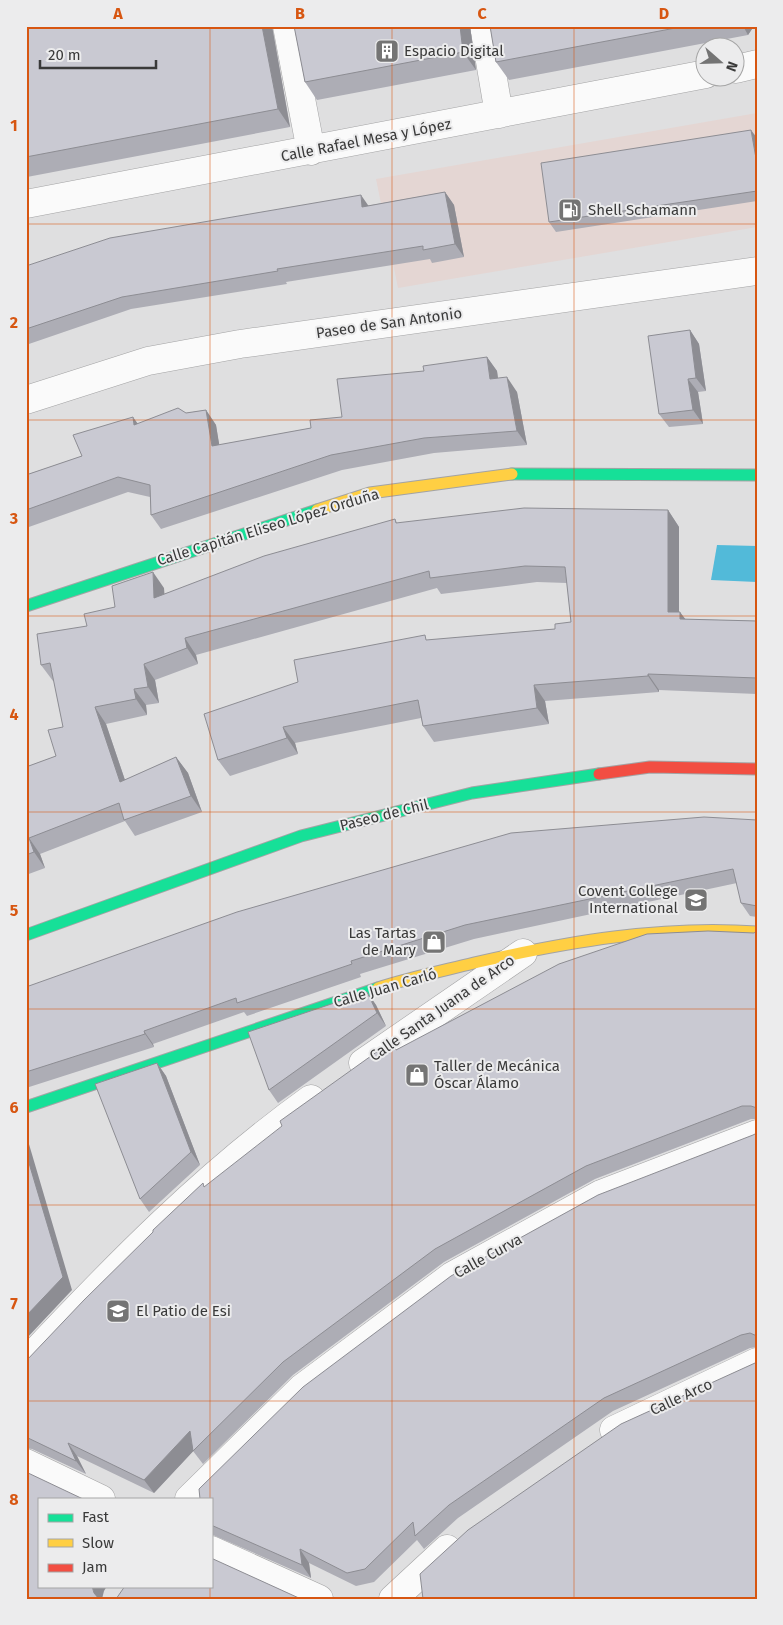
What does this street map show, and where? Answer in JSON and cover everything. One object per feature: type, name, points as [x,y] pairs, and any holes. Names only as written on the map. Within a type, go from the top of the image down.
[{"type":"street","points":[[287,26],[311,151]]},
{"type":"street","points":[[484,26],[499,114]]},
{"type":"street","name":"Calle Rafael Mesa y López","points":[[26,204],[696,76]]},
{"type":"street","name":"Paseo de San Antonio","points":[[26,400],[148,361],[213,349],[757,271]]},
{"type":"street","name":"Calle Capitán Eliseo López Orduña","points":[[26,606],[182,553],[370,493],[509,474],[757,474]]},
{"type":"street","name":"Paseo de Chil","points":[[26,935],[301,836],[472,793],[650,767],[757,769]]},
{"type":"street","name":"Calle Juan Carló","points":[[26,1107],[399,981],[523,952],[652,932],[718,929],[757,932]]},
{"type":"street","name":"Calle Santa Juana de Arco","points":[[26,1362],[115,1267],[186,1199],[265,1132],[523,952]]},
{"type":"street","name":"Calle Curva","points":[[190,1498],[302,1388],[452,1276],[601,1194],[757,1134]]},
{"type":"street","name":"Calle Arco","points":[[590,1446],[622,1424],[757,1362]]},
{"type":"street","points":[[26,1463],[99,1498]]},
{"type":"street","points":[[393,1599],[467,1531]]},
{"type":"street","points":[[212,1550],[319,1599]]},
{"type":"shaded area","name":"Shell Schamann","points":[[757,113],[757,227],[398,288],[376,179]]},
{"type":"water","points":[[717,545],[757,546],[757,582],[711,580]]},
{"type":"building","points":[[26,26],[262,26],[278,109],[26,157]]},
{"type":"building","name":"Espacio Digital","points":[[294,26],[460,26],[463,52],[305,82]]},
{"type":"building","points":[[490,26],[686,26],[496,62]]},
{"type":"building","points":[[751,130],[757,164],[757,191],[549,222],[541,163]]},
{"type":"building","points":[[445,192],[455,244],[423,250],[423,246],[277,269],[278,271],[122,297],[26,329],[26,266],[110,238],[361,195],[362,207]]},
{"type":"building","points":[[690,330],[696,378],[688,379],[693,410],[659,414],[648,336]]},
{"type":"building","points":[[487,357],[490,379],[507,377],[517,431],[424,438],[331,455],[151,515],[150,485],[118,477],[26,510],[26,475],[82,456],[73,435],[133,417],[134,425],[178,408],[186,413],[206,410],[212,446],[311,428],[310,420],[342,417],[337,379],[424,371],[423,366]]},
{"type":"building","points":[[524,508],[668,510],[668,612],[680,612],[680,619],[757,621],[757,678],[648,674],[648,676],[534,685],[537,708],[423,726],[418,700],[283,727],[287,738],[218,760],[204,714],[298,682],[294,660],[425,635],[426,640],[555,629],[555,624],[571,622],[565,567],[525,566],[430,578],[429,571],[185,638],[187,648],[144,664],[148,687],[134,689],[136,699],[95,707],[120,782],[176,757],[191,796],[124,820],[119,803],[29,838],[34,852],[26,855],[26,767],[56,756],[48,730],[63,727],[50,663],[41,665],[37,634],[87,626],[84,614],[115,607],[112,586],[153,572],[154,598],[264,556],[395,519],[396,523]]},
{"type":"building","points":[[704,817],[757,820],[757,906],[741,903],[733,869],[465,925],[351,961],[352,964],[237,1003],[236,998],[144,1031],[145,1034],[26,1072],[26,987],[237,912],[511,833]]},
{"type":"building","points":[[708,931],[754,933],[757,931],[757,1108],[742,1106],[586,1166],[435,1249],[283,1362],[193,1451],[190,1431],[144,1480],[68,1443],[76,1461],[26,1437],[26,1361],[153,1230],[203,1183],[204,1187],[282,1126],[280,1121],[392,1041],[396,1050],[559,964],[647,934]]},
{"type":"building","points":[[367,992],[377,1013],[269,1090],[248,1032]]},
{"type":"building","points":[[157,1063],[191,1152],[140,1199],[95,1084]]},
{"type":"building","points":[[757,1133],[757,1336],[750,1333],[741,1335],[604,1398],[449,1505],[415,1536],[413,1522],[365,1569],[347,1573],[300,1549],[302,1565],[212,1525],[212,1498],[200,1498],[199,1489],[303,1387],[451,1276],[598,1195]]},
{"type":"building","points":[[26,1153],[63,1277],[26,1316]]},
{"type":"building","points":[[757,1361],[757,1599],[423,1599],[420,1574],[468,1530],[621,1424]]},
{"type":"building","points":[[26,1472],[81,1498],[38,1498],[38,1588],[93,1588],[99,1599],[26,1599]]},
{"type":"building","points":[[212,1558],[301,1599],[116,1599],[124,1588],[212,1588]]},
{"type":"traffic: fast","points":[[512,474],[757,475]]},
{"type":"traffic: fast","points":[[26,606],[317,510]]},
{"type":"traffic: fast","points":[[26,935],[301,836],[472,793],[599,774]]},
{"type":"traffic: fast","points":[[26,1107],[378,988]]},
{"type":"traffic: slow","points":[[317,510],[370,493],[512,474]]},
{"type":"traffic: slow","points":[[378,988],[474,963],[579,942],[650,933],[721,930],[757,932]]},
{"type":"traffic: jam","points":[[599,774],[650,767],[757,769]]},
{"type":"place","name":"Espacio Digital","points":[[387,51]]},
{"type":"place","name":"Shell Schamann","points":[[570,210]]},
{"type":"place","name":"Covent College International","points":[[696,900]]},
{"type":"place","name":"Las Tartas de Mary","points":[[434,942]]},
{"type":"place","name":"Taller de Mecánica Óscar Álamo","points":[[417,1075]]},
{"type":"place","name":"El Patio de Esi","points":[[118,1311]]}]
